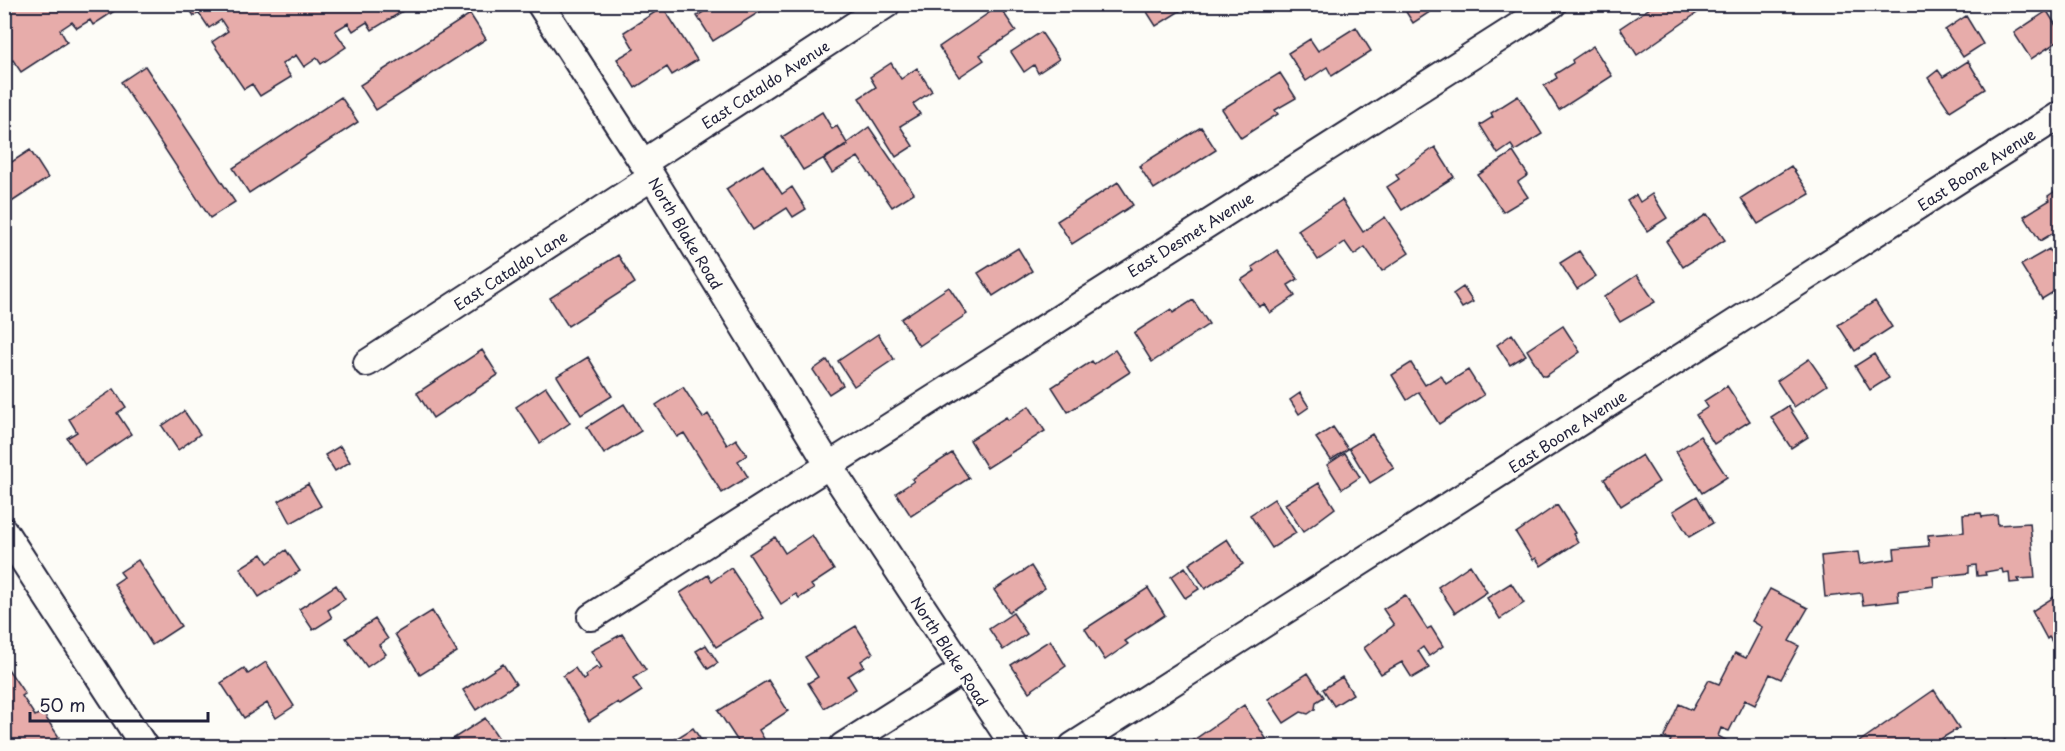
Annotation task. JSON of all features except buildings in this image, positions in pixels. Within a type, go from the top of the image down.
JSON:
[{"type":"street","name":"North Blake Road","points":[[540,4],[647,170],[828,464],[1014,747]]},
{"type":"street","name":"East Cataldo Avenue","points":[[647,170],[887,4]]},
{"type":"street","name":"East Desmet Avenue","points":[[828,464],[1553,4]]},
{"type":"street","name":"East Boone Avenue","points":[[1073,747],[2061,115]]},
{"type":"street","name":"East Cataldo Lane","points":[[367,363],[647,170]]},
{"type":"street","points":[[591,617],[828,464]]},
{"type":"street","points":[[4,531],[144,747]]},
{"type":"street","points":[[843,747],[963,670]]}]
